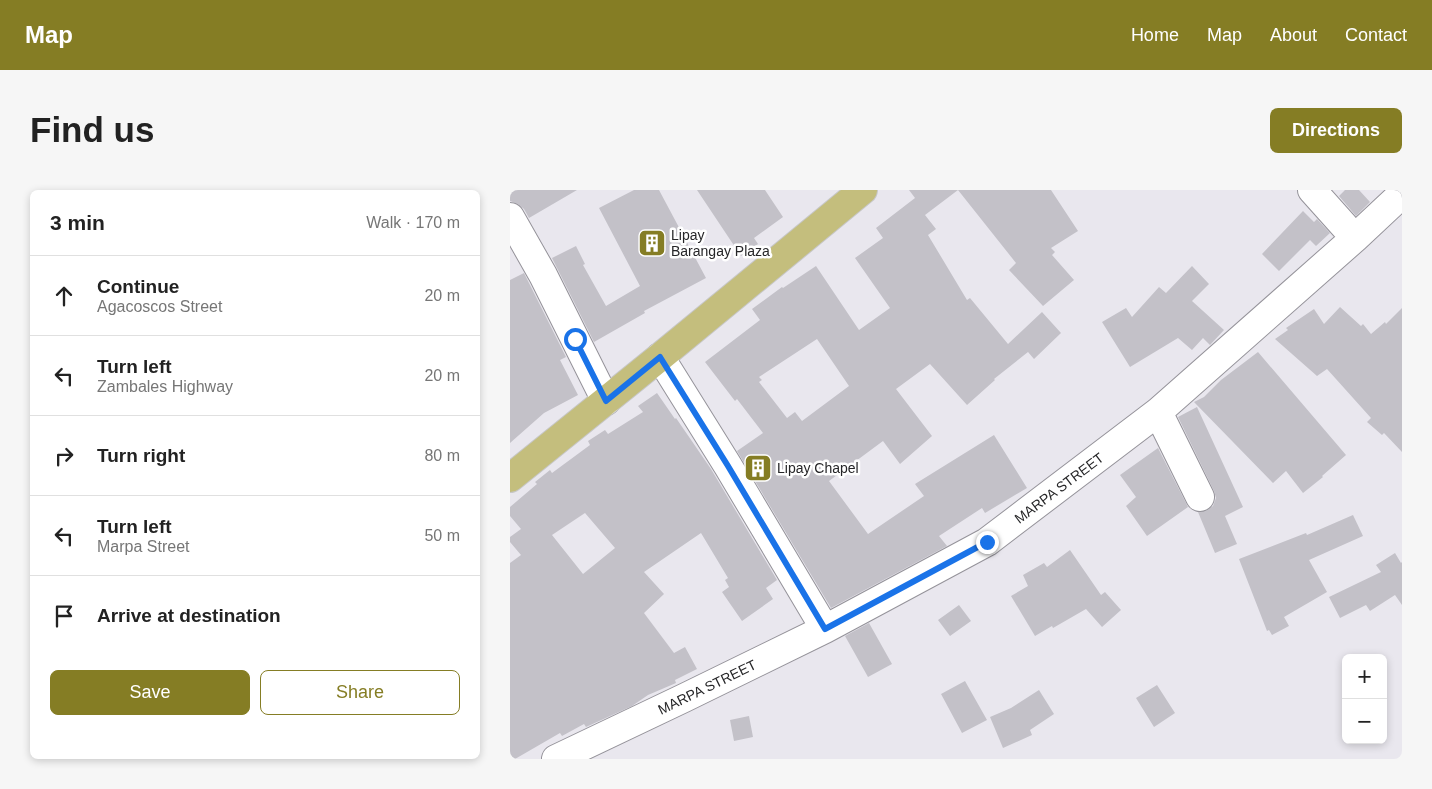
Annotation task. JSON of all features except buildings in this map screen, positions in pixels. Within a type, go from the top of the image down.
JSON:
[{"type":"main road","points":[[510,478],[862,190]]},
{"type":"street","points":[[1312,190],[1355,238]]},
{"type":"street","name":"MARPA STREET","points":[[556,759],[825,629],[987,542],[1158,412],[1402,194]]},
{"type":"street","points":[[510,217],[543,275],[606,401]]},
{"type":"street","points":[[660,357],[728,466],[825,629]]},
{"type":"street","points":[[1158,412],[1200,497]]},
{"type":"place","name":"Lipay Barangay Plaza","points":[[652,243]]},
{"type":"place","name":"Lipay Chapel","points":[[758,468]]},
{"type":"route","points":[[575,339],[606,401],[660,357],[728,466],[825,629],[987,542]]}]
